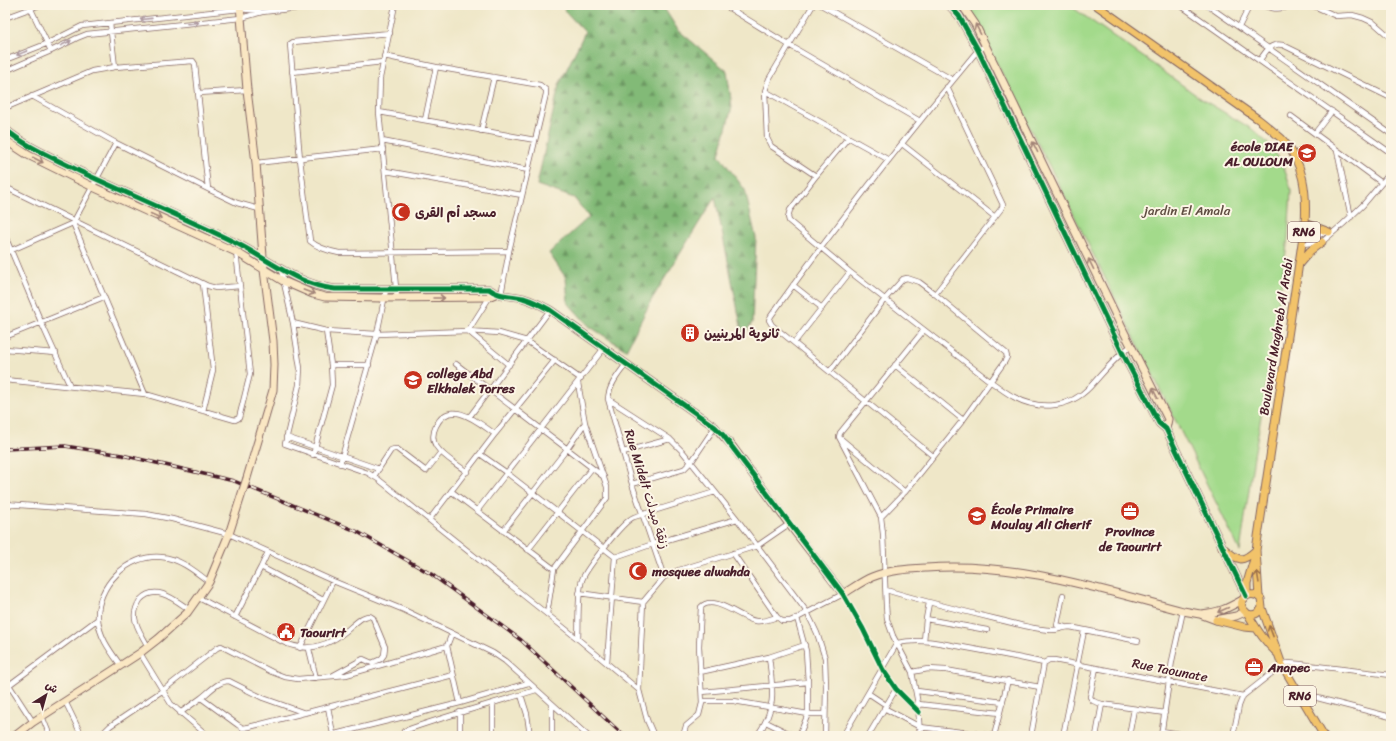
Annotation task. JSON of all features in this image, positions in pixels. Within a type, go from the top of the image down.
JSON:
[{"type":"main road","name":"Boulevard Maghreb Al Arabi","points":[[1096,5],[1258,118],[1282,140],[1294,154],[1301,173],[1306,193],[1305,223],[1255,554],[1247,583],[1246,597]]},
{"type":"main road","points":[[1305,223],[1328,232]]},
{"type":"main road","points":[[1299,264],[1310,251],[1322,242]]},
{"type":"main road","points":[[1222,547],[1232,555],[1241,559],[1255,554]]},
{"type":"main road","name":"Boulevard Maghreb Al Arabi","points":[[1255,554],[1259,582],[1259,597]]},
{"type":"main road","points":[[1246,597],[1254,594],[1259,597]]},
{"type":"main road","name":"RN6","points":[[1246,597],[1242,606],[1264,640],[1278,654]]},
{"type":"main road","name":"RN6","points":[[1259,597],[1262,602],[1262,608],[1282,665],[1324,736]]},
{"type":"main road","points":[[1247,613],[1255,614],[1262,608]]},
{"type":"main road","points":[[1216,620],[1244,627],[1256,628]]},
{"type":"street","points":[[5,18],[29,7],[40,5]]},
{"type":"street","points":[[5,71],[82,36],[111,31],[241,18],[262,12],[326,5]]},
{"type":"street","points":[[395,5],[383,62],[379,91],[379,112],[386,171],[397,298]]},
{"type":"street","points":[[724,5],[789,45],[920,121]]},
{"type":"street","points":[[813,5],[769,79],[765,91],[767,138],[771,146],[816,176]]},
{"type":"street","points":[[821,5],[953,80]]},
{"type":"street","points":[[949,5],[959,16],[978,50],[1122,352],[1159,423],[1166,429],[1246,597],[1222,611],[1200,614]]},
{"type":"street","points":[[962,5],[975,24],[986,46],[1131,346],[1168,419],[1166,429]]},
{"type":"street","points":[[1180,5],[1332,110],[1391,153]]},
{"type":"street","points":[[1207,5],[1391,134]]},
{"type":"street","points":[[1239,27],[1250,5]]},
{"type":"street","points":[[1261,5],[1279,9],[1293,5]]},
{"type":"street","points":[[1312,5],[1336,16],[1352,15],[1363,18],[1374,23],[1391,38]]},
{"type":"street","points":[[29,7],[50,51]]},
{"type":"street","points":[[5,60],[46,44],[82,26],[240,7],[262,12]]},
{"type":"street","points":[[15,736],[42,716],[140,653],[158,640],[190,610],[209,582],[229,534],[244,490],[270,399],[273,383],[273,341],[264,270],[256,163],[247,90],[240,7]]},
{"type":"street","points":[[110,23],[115,67]]},
{"type":"street","points":[[390,33],[293,42],[290,44],[300,159],[310,241],[332,252],[509,251]]},
{"type":"street","points":[[1260,60],[1269,48],[1279,44],[1288,47],[1391,98]]},
{"type":"street","points":[[933,456],[772,325],[769,320],[820,247],[947,87],[978,50],[986,46]]},
{"type":"street","points":[[384,56],[436,67],[540,85],[546,90],[498,294]]},
{"type":"street","points":[[5,108],[85,73],[98,69],[193,60],[195,64],[199,94],[208,189]]},
{"type":"street","points":[[292,72],[383,62]]},
{"type":"street","points":[[425,120],[436,67]]},
{"type":"street","points":[[481,131],[494,77]]},
{"type":"street","points":[[935,294],[1003,205],[947,87]]},
{"type":"street","points":[[199,94],[247,90]]},
{"type":"street","points":[[765,91],[890,160]]},
{"type":"street","points":[[32,96],[116,143],[208,189],[237,203],[259,209]]},
{"type":"street","points":[[1315,133],[1332,110]]},
{"type":"street","points":[[379,112],[535,140]]},
{"type":"street","points":[[1291,116],[1382,183]]},
{"type":"street","points":[[5,129],[40,152],[97,180],[235,242],[280,270],[315,286],[324,288],[386,290],[489,289],[498,294],[523,298],[535,302],[550,310],[715,427],[732,446],[789,524],[844,594],[883,670],[896,689],[919,712]]},
{"type":"street","points":[[848,138],[790,210],[788,217],[789,221],[885,300],[991,382],[1014,397],[1029,403],[1048,406],[1064,404],[1073,400],[1090,387],[1122,352],[1131,346]]},
{"type":"street","points":[[5,140],[28,155],[93,187],[236,252],[283,281],[313,294],[324,297],[384,298],[488,297],[498,294]]},
{"type":"street","points":[[382,141],[528,170]]},
{"type":"street","points":[[5,253],[74,222],[116,143]]},
{"type":"street","points":[[902,144],[995,217]]},
{"type":"street","points":[[256,163],[383,149]]},
{"type":"street","points":[[1337,150],[1351,217]]},
{"type":"street","points":[[386,171],[522,195]]},
{"type":"street","points":[[1302,244],[1322,242],[1351,217],[1391,172]]},
{"type":"street","points":[[5,187],[212,288],[240,286]]},
{"type":"street","points":[[74,222],[145,394]]},
{"type":"street","points":[[1303,236],[1319,235],[1340,227]]},
{"type":"street","points":[[5,236],[70,386]]},
{"type":"street","points":[[5,380],[145,394],[235,420],[239,418],[250,374],[235,242]]},
{"type":"street","points":[[280,270],[293,323],[300,374],[299,385],[285,442],[286,446],[374,476],[607,662],[639,690]]},
{"type":"street","points":[[794,343],[850,272]]},
{"type":"street","points":[[830,371],[885,300],[903,279],[907,278],[918,282],[935,294],[1006,353],[1007,357],[1005,361],[963,420],[905,492],[881,517]]},
{"type":"street","points":[[1088,282],[1098,278]]},
{"type":"street","points":[[203,284],[213,370],[203,411]]},
{"type":"street","points":[[793,285],[822,308]]},
{"type":"street","points":[[468,331],[489,298],[489,289]]},
{"type":"street","points":[[340,464],[369,365],[386,290]]},
{"type":"street","points":[[5,337],[104,297]]},
{"type":"street","points":[[470,416],[550,310]]},
{"type":"street","points":[[293,323],[326,331],[377,334],[468,331],[499,333],[527,341],[555,360],[580,381],[585,423],[607,487],[607,498],[554,569],[547,614]]},
{"type":"street","points":[[920,736],[917,691],[912,672],[890,630],[887,619],[881,517],[839,437],[840,433],[924,330]]},
{"type":"street","points":[[313,455],[332,385],[331,365],[326,331]]},
{"type":"street","points":[[468,331],[509,365]]},
{"type":"street","points":[[477,511],[580,381],[604,348]]},
{"type":"street","points":[[5,349],[56,353]]},
{"type":"street","points":[[429,520],[495,434],[555,360]]},
{"type":"street","points":[[456,364],[540,430],[604,477]]},
{"type":"street","points":[[626,364],[613,383],[608,394],[608,399],[670,439],[692,461],[807,612],[820,639],[825,658],[825,736]]},
{"type":"street","points":[[331,365],[369,365]]},
{"type":"street","points":[[895,365],[963,420]]},
{"type":"street","name":"Rue Midelt زنقة ميدلت","points":[[608,399],[632,484],[664,576]]},
{"type":"street","points":[[467,472],[441,452],[435,445],[433,438],[434,430],[438,421],[444,415],[459,412],[470,416],[495,434]]},
{"type":"street","points":[[503,531],[567,449],[585,423]]},
{"type":"street","points":[[632,484],[684,469],[692,461],[715,427]]},
{"type":"street","points":[[286,437],[379,469]]},
{"type":"street","points":[[839,437],[905,492]]},
{"type":"street","points":[[623,452],[670,439]]},
{"type":"street","points":[[374,476],[391,450],[397,449],[426,471],[441,452]]},
{"type":"street","points":[[480,454],[532,492],[615,557]]},
{"type":"street","points":[[528,550],[592,468]]},
{"type":"street","points":[[451,491],[554,569]]},
{"type":"street","points":[[578,639],[580,594],[584,575],[628,520],[715,492]]},
{"type":"street","points":[[5,511],[7,504],[146,514],[172,519],[229,534],[333,581],[404,610],[493,653],[505,661],[588,736]]},
{"type":"street","points":[[615,557],[737,519]]},
{"type":"street","points":[[654,736],[647,720],[639,690],[643,602],[664,576],[678,570],[757,546],[789,524]]},
{"type":"street","points":[[235,618],[268,552]]},
{"type":"street","points":[[733,553],[777,617],[782,621],[797,618],[844,594],[872,577],[898,570],[938,567],[985,568],[1078,583],[1183,611],[1200,614],[1216,620],[1247,613]]},
{"type":"street","points":[[121,666],[107,647],[101,633],[98,619],[100,604],[105,590],[116,575],[127,565],[135,561],[148,557],[161,557],[174,560],[188,567],[209,582]]},
{"type":"street","points":[[607,662],[615,557]]},
{"type":"street","points":[[260,567],[323,600]]},
{"type":"street","points":[[300,648],[333,581]]},
{"type":"street","points":[[886,590],[929,603],[1043,629],[1055,630],[1065,627]]},
{"type":"street","points":[[148,647],[135,618],[139,602],[145,596],[151,592],[158,592],[176,600],[190,610]]},
{"type":"street","points":[[580,594],[643,602]]},
{"type":"street","points":[[1062,595],[1057,625],[1138,641]]},
{"type":"street","points":[[199,598],[291,646],[300,648],[309,648],[336,638],[362,618],[369,616],[373,618],[385,647],[384,655],[381,659],[372,663],[363,660],[331,677]]},
{"type":"street","points":[[683,736],[686,726],[701,712],[702,692],[700,672],[699,615],[703,605],[708,603],[722,606],[756,622],[777,617]]},
{"type":"street","points":[[924,641],[929,603]]},
{"type":"street","points":[[1183,611],[1172,662],[1161,733],[1192,736]]},
{"type":"street","points":[[797,618],[805,645],[808,682],[808,714],[799,736]]},
{"type":"street","points":[[33,722],[7,685],[98,619]]},
{"type":"street","points":[[926,619],[987,630]]},
{"type":"street","points":[[1063,736],[1084,631]]},
{"type":"street","points":[[452,633],[447,646],[460,703]]},
{"type":"street","name":"Rue Taounate","points":[[898,643],[909,640],[924,641],[997,653],[1044,663],[1049,660],[1054,660],[1243,696]]},
{"type":"street","points":[[844,736],[898,643]]},
{"type":"street","points":[[700,672],[769,657],[805,645]]},
{"type":"street","points":[[103,736],[104,732],[110,726],[162,691],[216,648],[221,646],[272,672],[285,677],[298,679],[346,675],[447,646]]},
{"type":"street","points":[[309,648],[316,678]]},
{"type":"street","points":[[140,653],[171,704],[208,736]]},
{"type":"street","points":[[757,736],[766,722],[772,707],[773,685],[769,657]]},
{"type":"street","points":[[1031,736],[1044,663]]},
{"type":"street","points":[[1233,736],[1238,706],[1243,696],[1282,665],[1288,663],[1300,664],[1391,675]]},
{"type":"street","points":[[1096,668],[1090,697],[1093,701],[1102,704],[1165,713]]},
{"type":"street","points":[[912,672],[928,669],[946,670],[1040,686]]},
{"type":"street","points":[[201,698],[243,728],[454,675]]},
{"type":"street","points":[[868,693],[885,707],[920,727],[994,736],[1008,680]]},
{"type":"street","points":[[180,713],[224,681],[229,681],[258,696],[305,713]]},
{"type":"street","points":[[702,692],[808,682]]},
{"type":"street","points":[[327,736],[460,703],[528,683]]},
{"type":"street","points":[[868,736],[896,689]]},
{"type":"street","points":[[402,736],[404,731],[441,717],[493,704],[536,690]]},
{"type":"street","points":[[917,691],[1003,702]]},
{"type":"street","points":[[1298,693],[1391,717]]},
{"type":"street","points":[[521,695],[527,714],[530,736]]},
{"type":"street","points":[[65,701],[79,730],[80,736]]},
{"type":"street","points":[[702,701],[734,701],[808,714],[825,714]]},
{"type":"street","points":[[493,704],[493,736]]},
{"type":"street","points":[[552,704],[552,736]]},
{"type":"street","points":[[918,704],[1000,713]]},
{"type":"street","points":[[1096,736],[1102,704]]},
{"type":"street","points":[[328,707],[333,734]]},
{"type":"street","points":[[1129,736],[1134,709]]},
{"type":"street","points":[[460,712],[460,736]]},
{"type":"street","points":[[42,716],[50,736]]},
{"type":"street","points":[[766,722],[794,736]]},
{"type":"green space","points":[[565,5],[662,5],[678,30],[727,71],[732,107],[719,155],[745,190],[756,238],[752,323],[743,336],[715,197],[652,299],[626,350],[589,326],[568,303],[566,278],[549,253],[589,217],[574,198],[537,185],[559,85],[585,32],[564,10]]},
{"type":"green space","name":"jardin El Amala","points":[[964,5],[1069,5],[1200,98],[1252,129],[1271,146],[1282,163],[1291,191],[1288,238],[1240,551],[1055,177],[976,23]]},
{"type":"railway","points":[[5,449],[65,446],[122,455],[234,481],[356,531],[431,574],[521,640],[624,736]]},
{"type":"cycle path","points":[[949,5],[959,16],[978,50],[1122,352],[1159,423],[1166,429],[1246,596]]},
{"type":"cycle path","points":[[5,129],[40,152],[234,242],[295,277],[308,282],[335,289],[489,289],[501,295],[527,299],[550,310],[715,427],[723,435],[843,594],[863,629],[883,670],[896,689],[919,712]]},
{"type":"place","name":"école DIAE AL OULOUM","points":[[1307,153]]},
{"type":"place","name":"مسجد أم القرى","points":[[401,212]]},
{"type":"place","name":"ثانوية المرينيين","points":[[690,333]]},
{"type":"place","name":"college Abd Elkhalek Torres","points":[[413,380]]},
{"type":"place","name":"Province de Taourirt","points":[[1130,511]]},
{"type":"place","name":"École Primaire Moulay Ali Cherif","points":[[977,516]]},
{"type":"place","name":"mosquee alwahda","points":[[638,571]]},
{"type":"place","name":"Taourirt","points":[[286,632]]},
{"type":"place","name":"Anapec","points":[[1254,667]]}]
